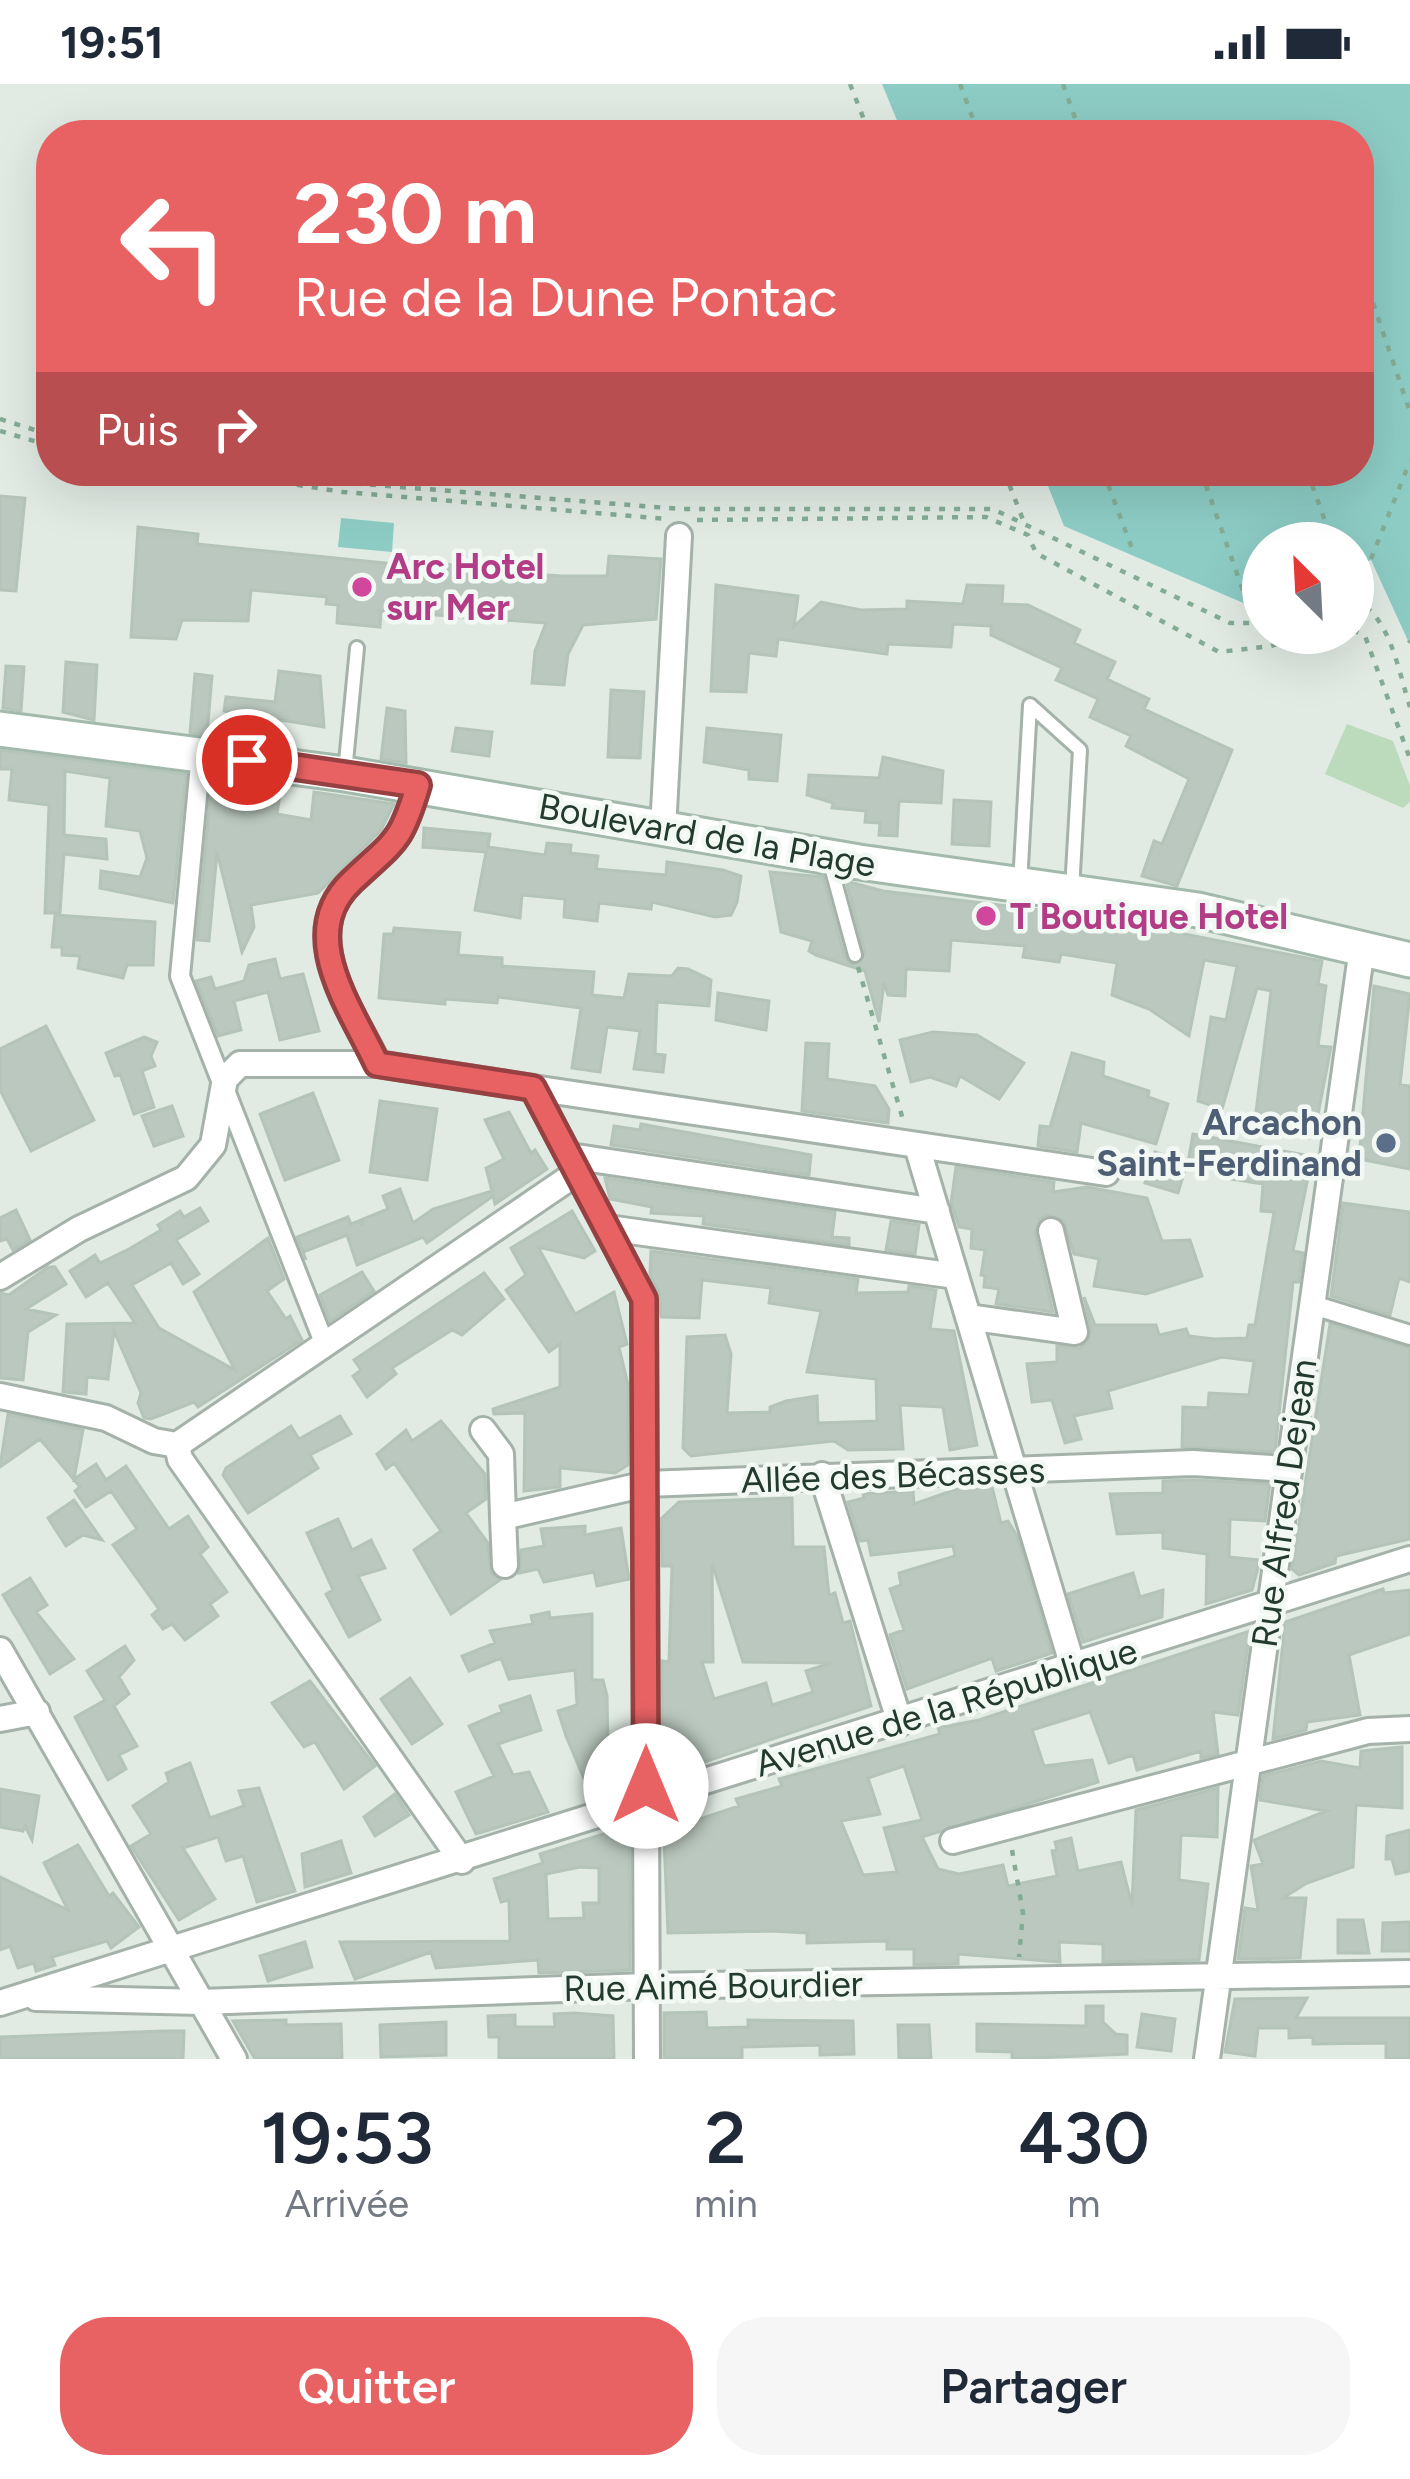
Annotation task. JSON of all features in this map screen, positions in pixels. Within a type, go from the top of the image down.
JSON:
[{"type":"main road","name":"Boulevard de la Plage","points":[[0,729],[418,785],[827,856],[1198,910],[1410,959]]},
{"type":"street","points":[[663,829],[680,536]]},
{"type":"street","points":[[201,754],[180,976],[225,1079],[325,1345]]},
{"type":"street","points":[[377,1064],[334,975],[324,926],[341,891],[396,844],[418,785]]},
{"type":"street","name":"Rue Alfred Dejean","points":[[1207,2059],[1362,948]]},
{"type":"street","points":[[0,1277],[79,1228],[186,1178],[213,1145],[225,1079],[240,1064],[377,1064],[1106,1173]]},
{"type":"street","points":[[533,1088],[644,1299],[647,2059]]},
{"type":"street","points":[[914,1146],[1073,1667]]},
{"type":"street","points":[[0,1396],[106,1418],[154,1441],[177,1445],[325,1345],[574,1164],[937,1211]]},
{"type":"street","points":[[608,1228],[956,1276]]},
{"type":"street","points":[[968,1317],[1075,1332],[1051,1231]]},
{"type":"street","points":[[1313,1305],[1410,1335]]},
{"type":"street","points":[[483,1430],[501,1454],[505,1565]]},
{"type":"street","points":[[177,1445],[180,1459],[462,1861]]},
{"type":"street","name":"Allée des Bécasses","points":[[503,1517],[646,1484],[1193,1463],[1287,1469]]},
{"type":"street","points":[[822,1474],[900,1723]]},
{"type":"street","name":"Avenue de la République","points":[[8,2000],[462,1861],[1410,1559]]},
{"type":"street","points":[[0,1650],[234,2059]]},
{"type":"street","points":[[0,1719],[38,1712]]},
{"type":"street","points":[[953,1841],[1368,1731],[1410,1729]]},
{"type":"street","name":"Rue Aimé Bourdier","points":[[8,2000],[201,2002],[647,1986],[1410,1973]]},
{"type":"lane","points":[[345,774],[357,648]]},
{"type":"lane","points":[[1020,885],[1030,705],[1081,750],[1072,892]]},
{"type":"lane","points":[[827,856],[855,955]]},
{"type":"path","points":[[850,84],[864,120]]},
{"type":"path","points":[[960,84],[973,120]]},
{"type":"path","points":[[1063,84],[1076,120]]},
{"type":"path","points":[[1374,309],[1410,412]]},
{"type":"path","points":[[0,419],[36,431]]},
{"type":"path","points":[[0,431],[36,442]]},
{"type":"path","points":[[1374,551],[1410,461]]},
{"type":"path","points":[[304,486],[680,520],[986,517],[1028,535],[1036,553],[1219,652],[1242,649]]},
{"type":"path","points":[[430,486],[681,509],[994,509],[1230,622],[1242,622]]},
{"type":"path","points":[[1010,486],[1025,525]]},
{"type":"path","points":[[1109,486],[1133,551]]},
{"type":"path","points":[[1206,486],[1242,588]]},
{"type":"path","points":[[1312,486],[1325,522]]},
{"type":"path","points":[[1374,614],[1381,622],[1410,707]]},
{"type":"path","points":[[1372,654],[1410,759]]},
{"type":"path","points":[[855,955],[914,1146]]},
{"type":"path","points":[[1008,1826],[1023,1913],[1017,1981]]},
{"type":"green space","points":[[1347,724],[1393,741],[1410,786],[1410,802],[1403,808],[1325,774]]},
{"type":"water","points":[[882,84],[1410,84],[1410,645],[1374,567],[1374,522],[1242,522],[1242,602],[1064,526],[1048,486],[1374,486],[1374,120],[897,120]]},
{"type":"water","points":[[341,518],[394,523],[392,552],[338,547]]},
{"type":"building","points":[[0,496],[25,498],[16,591],[0,590]]},
{"type":"building","points":[[138,527],[198,534],[197,544],[405,565],[406,560],[471,567],[472,559],[522,565],[521,573],[561,576],[607,576],[609,556],[661,559],[656,619],[583,625],[568,654],[564,685],[532,683],[535,651],[546,623],[381,611],[380,627],[337,623],[338,605],[326,604],[327,597],[251,590],[248,621],[182,620],[176,639],[131,637]]},
{"type":"building","points":[[716,585],[798,596],[794,626],[821,602],[861,610],[907,609],[907,601],[963,604],[967,585],[1003,586],[1002,604],[1028,605],[1080,630],[1074,643],[1115,662],[1107,679],[1149,699],[1144,709],[1232,750],[1177,886],[1142,876],[1154,841],[1162,844],[1189,779],[1126,746],[1131,736],[1090,717],[1098,699],[1056,680],[1062,668],[991,635],[991,626],[953,624],[951,647],[888,644],[887,654],[778,639],[776,656],[749,653],[746,692],[711,691]]},
{"type":"building","points":[[66,662],[97,665],[94,720],[63,712]]},
{"type":"building","points":[[6,666],[24,667],[21,711],[3,708]]},
{"type":"building","points":[[279,671],[320,676],[324,727],[224,711],[226,697],[275,702]]},
{"type":"building","points":[[195,674],[212,676],[207,735],[190,733]]},
{"type":"building","points":[[611,690],[644,692],[640,758],[608,757]]},
{"type":"building","points":[[387,708],[405,711],[406,763],[381,759]]},
{"type":"building","points":[[456,728],[492,732],[489,756],[452,751]]},
{"type":"building","points":[[707,728],[781,735],[777,781],[749,779],[749,770],[704,762]]},
{"type":"building","points":[[0,750],[186,774],[173,903],[100,888],[101,871],[140,877],[147,858],[140,831],[106,826],[110,778],[65,771],[64,835],[106,839],[107,859],[64,854],[60,913],[45,913],[49,805],[9,800],[12,769],[0,769]]},
{"type":"building","points":[[883,757],[943,771],[941,803],[899,801],[897,836],[879,835],[880,823],[865,822],[866,811],[832,808],[833,803],[807,795],[809,775],[879,778]]},
{"type":"building","points":[[212,778],[281,787],[277,814],[311,820],[314,792],[394,804],[381,830],[318,893],[251,905],[254,927],[242,952],[217,852],[209,941],[197,940]]},
{"type":"building","points":[[954,800],[991,802],[989,846],[952,844]]},
{"type":"building","points":[[424,828],[490,834],[488,847],[545,855],[547,843],[571,845],[570,853],[598,856],[596,869],[666,875],[667,862],[723,870],[741,876],[737,902],[731,915],[715,917],[652,902],[651,909],[599,903],[597,921],[564,917],[565,899],[522,895],[520,918],[475,910],[486,852],[423,847]]},
{"type":"building","points":[[770,872],[823,877],[845,958],[853,965],[865,953],[846,881],[883,891],[1098,917],[1322,961],[1318,984],[1326,986],[1318,1046],[1331,1047],[1315,1130],[1309,1129],[1308,1138],[1255,1120],[1271,991],[1257,988],[1222,1109],[1198,1101],[1211,1017],[1226,1020],[1237,966],[1204,960],[1189,1036],[1149,1009],[1112,995],[1117,963],[1061,954],[1059,962],[1023,957],[1025,946],[951,940],[949,971],[906,969],[905,996],[888,995],[884,983],[879,1022],[865,971],[816,955],[809,951],[812,941],[781,932]]},
{"type":"building","points":[[55,915],[155,922],[153,965],[127,965],[123,978],[78,968],[80,956],[62,955],[62,947],[52,947]]},
{"type":"building","points":[[394,928],[460,933],[458,955],[502,958],[502,966],[594,972],[592,995],[624,998],[629,974],[672,976],[678,968],[688,969],[711,980],[709,1006],[657,1002],[655,1054],[665,1055],[663,1072],[634,1069],[640,1031],[607,1027],[600,1072],[572,1068],[581,1008],[498,997],[497,1003],[445,999],[445,1004],[379,998],[384,934],[393,934]]},
{"type":"building","points":[[275,959],[280,979],[303,974],[319,1031],[280,1040],[268,992],[234,1001],[241,1030],[218,1036],[196,981],[211,977],[215,989],[244,981],[249,965]]},
{"type":"building","points":[[1374,986],[1410,994],[1400,1085],[1410,1086],[1410,1169],[1359,1159]]},
{"type":"building","points":[[718,993],[769,1001],[766,1030],[716,1020]]},
{"type":"building","points":[[46,1026],[94,1120],[31,1151],[0,1090],[0,1049]]},
{"type":"building","points":[[933,1032],[977,1035],[1024,1063],[999,1099],[960,1076],[956,1086],[930,1077],[911,1082],[900,1040]]},
{"type":"building","points":[[144,1037],[157,1042],[151,1056],[155,1066],[142,1071],[154,1107],[134,1114],[120,1074],[115,1076],[106,1053]]},
{"type":"building","points":[[806,1043],[829,1044],[827,1079],[875,1086],[889,1109],[888,1123],[802,1111]]},
{"type":"building","points":[[1072,1053],[1104,1062],[1103,1076],[1149,1091],[1148,1097],[1168,1104],[1156,1144],[1081,1123],[1077,1152],[1038,1146],[1040,1126],[1050,1127]]},
{"type":"building","points":[[313,1093],[339,1160],[285,1180],[260,1114]]},
{"type":"building","points":[[380,1101],[437,1109],[427,1180],[370,1172]]},
{"type":"building","points":[[172,1106],[183,1136],[154,1146],[142,1116]]},
{"type":"building","points":[[509,1112],[531,1153],[535,1150],[547,1169],[495,1204],[493,1196],[427,1243],[423,1237],[357,1265],[347,1235],[303,1252],[306,1260],[297,1237],[348,1217],[351,1224],[361,1220],[362,1225],[363,1219],[388,1209],[383,1196],[400,1189],[413,1223],[433,1209],[492,1191],[486,1168],[504,1159],[485,1120]]},
{"type":"building","points":[[641,1124],[811,1155],[809,1175],[611,1145],[614,1126],[640,1130]]},
{"type":"building","points":[[1193,1134],[1305,1155],[1304,1167],[1310,1168],[1293,1251],[1303,1253],[1299,1282],[1293,1282],[1275,1452],[1182,1447],[1183,1407],[1208,1408],[1209,1393],[1249,1395],[1254,1361],[1222,1357],[1108,1391],[1112,1408],[1074,1416],[1081,1439],[1065,1443],[1052,1400],[1032,1402],[1027,1364],[1057,1362],[1057,1346],[1080,1348],[1088,1342],[1091,1329],[1084,1297],[1095,1325],[1156,1325],[1159,1335],[1186,1329],[1189,1336],[1214,1339],[1247,1338],[1249,1325],[1255,1325],[1274,1212],[1261,1211],[1263,1184],[1225,1178],[1226,1167],[1188,1162]]},
{"type":"building","points":[[1155,1152],[1187,1163],[1178,1193],[1145,1183]]},
{"type":"building","points":[[956,1167],[1054,1182],[1053,1192],[1087,1187],[1147,1198],[1162,1241],[1190,1240],[1202,1276],[1146,1294],[1094,1286],[1099,1259],[1074,1254],[1064,1221],[1048,1215],[1039,1220],[1035,1234],[1053,1312],[996,1304],[999,1289],[984,1287],[985,1276],[981,1275],[985,1250],[971,1248],[972,1229],[959,1227],[951,1203]]},
{"type":"building","points":[[605,1178],[835,1212],[832,1237],[849,1238],[849,1245],[703,1224],[704,1216],[651,1213],[652,1207],[610,1199]]},
{"type":"building","points":[[1343,1203],[1410,1212],[1410,1282],[1399,1278],[1390,1315],[1331,1296]]},
{"type":"building","points":[[200,1208],[208,1221],[176,1240],[199,1274],[183,1284],[171,1263],[132,1285],[159,1328],[235,1370],[194,1292],[268,1238],[284,1279],[267,1291],[286,1319],[290,1316],[302,1340],[198,1407],[194,1402],[151,1419],[144,1418],[138,1403],[141,1393],[114,1331],[108,1379],[87,1377],[86,1394],[63,1392],[67,1324],[135,1323],[108,1283],[86,1297],[70,1271],[95,1255],[100,1263],[129,1249],[161,1230],[158,1225],[180,1211],[184,1217]]},
{"type":"building","points":[[16,1210],[30,1240],[13,1250],[7,1239],[0,1241],[0,1218]]},
{"type":"building","points":[[572,1211],[595,1251],[584,1258],[538,1247],[575,1314],[614,1292],[627,1344],[619,1347],[628,1385],[628,1465],[615,1473],[560,1468],[560,1487],[524,1491],[525,1413],[494,1414],[493,1409],[560,1387],[560,1344],[549,1352],[506,1290],[526,1275],[511,1248]]},
{"type":"building","points":[[891,1221],[919,1225],[915,1254],[886,1250]]},
{"type":"building","points":[[651,1251],[858,1279],[856,1293],[908,1292],[909,1286],[936,1290],[930,1329],[954,1331],[977,1445],[950,1450],[943,1407],[900,1405],[903,1449],[848,1450],[834,1441],[691,1456],[683,1448],[687,1337],[725,1335],[731,1354],[727,1413],[770,1412],[770,1407],[786,1401],[817,1396],[818,1423],[877,1421],[876,1379],[807,1372],[821,1311],[769,1303],[771,1288],[702,1280],[699,1318],[661,1317],[659,1292],[650,1275]]},
{"type":"building","points":[[48,1267],[55,1267],[66,1284],[26,1309],[56,1315],[28,1332],[23,1380],[0,1378],[0,1293],[9,1295]]},
{"type":"building","points":[[362,1272],[374,1291],[330,1321],[320,1295]]},
{"type":"building","points":[[484,1273],[504,1299],[462,1335],[452,1330],[392,1368],[396,1374],[367,1397],[353,1376],[361,1370],[354,1360]]},
{"type":"building","points":[[1330,1324],[1410,1348],[1410,1539],[1336,1556],[1335,1563],[1299,1575],[1292,1569]]},
{"type":"building","points":[[8,1414],[83,1430],[74,1479],[96,1464],[106,1480],[126,1466],[169,1529],[188,1516],[208,1547],[200,1554],[227,1592],[210,1604],[218,1616],[185,1640],[172,1624],[163,1629],[152,1615],[159,1609],[113,1545],[137,1529],[111,1491],[86,1507],[75,1491],[80,1487],[40,1439],[0,1467]]},
{"type":"building","points":[[340,1416],[351,1434],[310,1455],[318,1468],[248,1513],[223,1475],[226,1468],[291,1426],[299,1439]]},
{"type":"building","points":[[441,1421],[485,1474],[486,1499],[466,1513],[488,1543],[491,1573],[500,1580],[451,1614],[414,1550],[441,1531],[394,1463],[386,1469],[377,1454],[406,1430],[412,1441]]},
{"type":"building","points":[[1163,1481],[1270,1484],[1265,1521],[1230,1519],[1229,1557],[1260,1560],[1252,1590],[1206,1604],[1207,1554],[1163,1548],[1163,1532],[1117,1534],[1110,1494],[1163,1493]]},
{"type":"building","points":[[992,1487],[1001,1523],[1008,1521],[1017,1536],[1052,1653],[996,1671],[992,1658],[907,1689],[890,1635],[904,1630],[890,1589],[901,1585],[899,1573],[955,1556],[953,1546],[871,1555],[868,1540],[860,1541],[848,1502],[864,1498],[863,1494],[913,1491],[914,1504],[960,1488]]},
{"type":"building","points":[[792,1498],[793,1547],[824,1547],[829,1595],[835,1593],[843,1623],[850,1621],[871,1706],[674,1772],[662,1735],[662,1661],[669,1662],[672,1566],[662,1566],[661,1519],[679,1502]],"holes":[[[712,1563],[743,1662],[831,1663],[806,1671],[813,1692],[772,1705],[766,1683],[714,1699],[702,1662],[713,1662]]]},
{"type":"building","points":[[74,1500],[102,1540],[83,1535],[66,1546],[48,1518]]},
{"type":"building","points":[[338,1519],[352,1550],[371,1540],[385,1568],[358,1576],[380,1620],[349,1637],[326,1594],[333,1590],[307,1533]]},
{"type":"building","points":[[585,1526],[585,1535],[621,1528],[629,1579],[597,1586],[594,1572],[544,1582],[538,1569],[519,1573],[521,1550],[544,1546],[541,1529]]},
{"type":"building","points":[[1133,1573],[1140,1597],[1163,1590],[1162,1617],[1083,1642],[1068,1594]]},
{"type":"building","points":[[30,1578],[47,1605],[36,1612],[74,1659],[50,1674],[3,1595]]},
{"type":"building","points":[[1383,1589],[1384,1593],[1410,1590],[1410,1634],[1349,1655],[1360,1715],[1307,1722],[1306,1730],[1273,1739],[1285,1622]]},
{"type":"building","points":[[549,1612],[550,1618],[592,1614],[592,1680],[603,1680],[608,1750],[619,1750],[620,1778],[588,1788],[566,1736],[558,1711],[577,1705],[575,1670],[509,1679],[501,1658],[469,1671],[462,1656],[495,1643],[490,1631],[533,1624],[531,1616]]},
{"type":"building","points":[[1250,1631],[1238,1715],[1213,1712],[1218,1754],[1201,1758],[1201,1751],[1137,1770],[1133,1755],[1109,1763],[1090,1712],[1032,1730],[1044,1766],[1092,1760],[1098,1782],[922,1837],[938,1869],[959,1874],[1003,1865],[1008,1886],[1057,1876],[1055,1842],[1071,1838],[1078,1871],[1121,1862],[1132,1905],[1136,1810],[1218,1788],[1217,1837],[1181,1835],[1179,1880],[1208,1884],[1199,1960],[1103,1962],[1103,1944],[1059,1942],[1060,1962],[958,1954],[958,1964],[914,1965],[914,1949],[887,1949],[887,1941],[807,1943],[807,1933],[772,1931],[668,1933],[663,1815],[685,1808],[685,1824],[739,1806],[736,1799],[782,1786],[779,1779],[940,1734],[938,1728],[979,1720]],"holes":[[[904,1766],[922,1820],[884,1828],[897,1872],[863,1875],[841,1821],[880,1814],[868,1778]]]},
{"type":"building","points":[[125,1646],[134,1660],[119,1677],[129,1694],[114,1706],[137,1746],[119,1755],[126,1769],[108,1780],[75,1717],[105,1700],[87,1671]]},
{"type":"building","points":[[410,1678],[442,1724],[412,1744],[381,1699]]},
{"type":"building","points":[[310,1681],[375,1766],[344,1789],[315,1742],[304,1747],[272,1703]]},
{"type":"building","points":[[530,1696],[541,1730],[498,1744],[513,1775],[529,1772],[548,1812],[476,1834],[456,1792],[494,1776],[469,1726],[502,1712],[500,1706]]},
{"type":"building","points":[[1402,1747],[1402,1808],[1356,1805],[1353,1867],[1307,1883],[1283,1898],[1306,1898],[1300,1958],[1238,1959],[1245,1908],[1258,1910],[1251,1866],[1263,1864],[1254,1840],[1326,1811],[1260,1800],[1263,1776],[1321,1761],[1360,1768],[1361,1751]]},
{"type":"building","points":[[190,1763],[210,1818],[244,1806],[239,1791],[259,1788],[295,1891],[257,1902],[243,1856],[226,1861],[218,1837],[183,1848],[215,1899],[179,1920],[131,1846],[151,1834],[133,1806],[169,1782],[166,1773]]},
{"type":"building","points":[[0,1789],[39,1796],[32,1840],[25,1826],[23,1831],[0,1827]]},
{"type":"building","points":[[395,1794],[409,1815],[375,1836],[364,1817]]},
{"type":"building","points":[[623,1828],[630,1834],[630,1970],[539,1973],[538,1960],[436,1968],[431,1952],[355,1979],[340,1942],[510,1941],[509,1900],[501,1902],[494,1879],[543,1863],[540,1854]],"holes":[[[599,1868],[599,1903],[583,1903],[584,1918],[548,1919],[546,1874]]]},
{"type":"building","points":[[1410,1830],[1410,1871],[1396,1874],[1392,1859],[1386,1859],[1387,1836]]},
{"type":"building","points":[[341,1841],[351,1873],[305,1887],[302,1854]]},
{"type":"building","points":[[78,1845],[109,1896],[113,1893],[139,1927],[111,1948],[107,1941],[52,1957],[55,1965],[36,1971],[34,1963],[18,1968],[10,1946],[0,1950],[0,1877],[68,1910],[44,1863]]},
{"type":"building","points":[[1338,1920],[1363,1920],[1369,1953],[1338,1953]]},
{"type":"building","points":[[1410,1922],[1410,1951],[1382,1951],[1383,1923]]},
{"type":"building","points":[[305,1942],[312,1967],[268,1981],[260,1956]]},
{"type":"building","points":[[1307,1998],[1296,2018],[1410,2018],[1410,2059],[1386,2059],[1386,2043],[1313,2044],[1313,2037],[1289,2038],[1289,2028],[1258,2028],[1255,2056],[1225,2052],[1235,1999]]},
{"type":"building","points":[[1086,2006],[1103,2006],[1103,2022],[1116,2034],[1127,2035],[1127,2054],[1012,2059],[1012,2052],[977,2051],[977,2024],[1086,2026]]},
{"type":"building","points":[[706,2012],[707,2028],[748,2027],[748,2020],[853,2021],[854,2054],[820,2055],[820,2045],[742,2047],[742,2059],[664,2059],[664,2013]]},
{"type":"building","points":[[554,2014],[613,2016],[614,2059],[499,2059],[499,2037],[489,2037],[488,2016],[515,2015],[515,2027],[555,2027]]},
{"type":"building","points":[[1142,2014],[1175,2019],[1171,2051],[1137,2047]]},
{"type":"building","points":[[286,2020],[286,2025],[341,2024],[342,2059],[255,2059],[233,2021]]},
{"type":"building","points":[[446,2022],[446,2055],[381,2057],[380,2025]]},
{"type":"building","points":[[898,2025],[929,2025],[931,2059],[899,2059]]},
{"type":"building","points":[[184,2031],[183,2059],[0,2059],[0,2037]]},
{"type":"place","name":"Arc Hotel sur Mer","points":[[362,587]]},
{"type":"place","name":"T Boutique Hotel","points":[[986,916]]},
{"type":"place","name":"Arcachon Saint-Ferdinand","points":[[1386,1143]]},
{"type":"route","points":[[247,760],[418,785],[404,833],[396,844],[328,908],[324,926],[334,975],[377,1064],[533,1088],[644,1299],[646,1786]]}]
